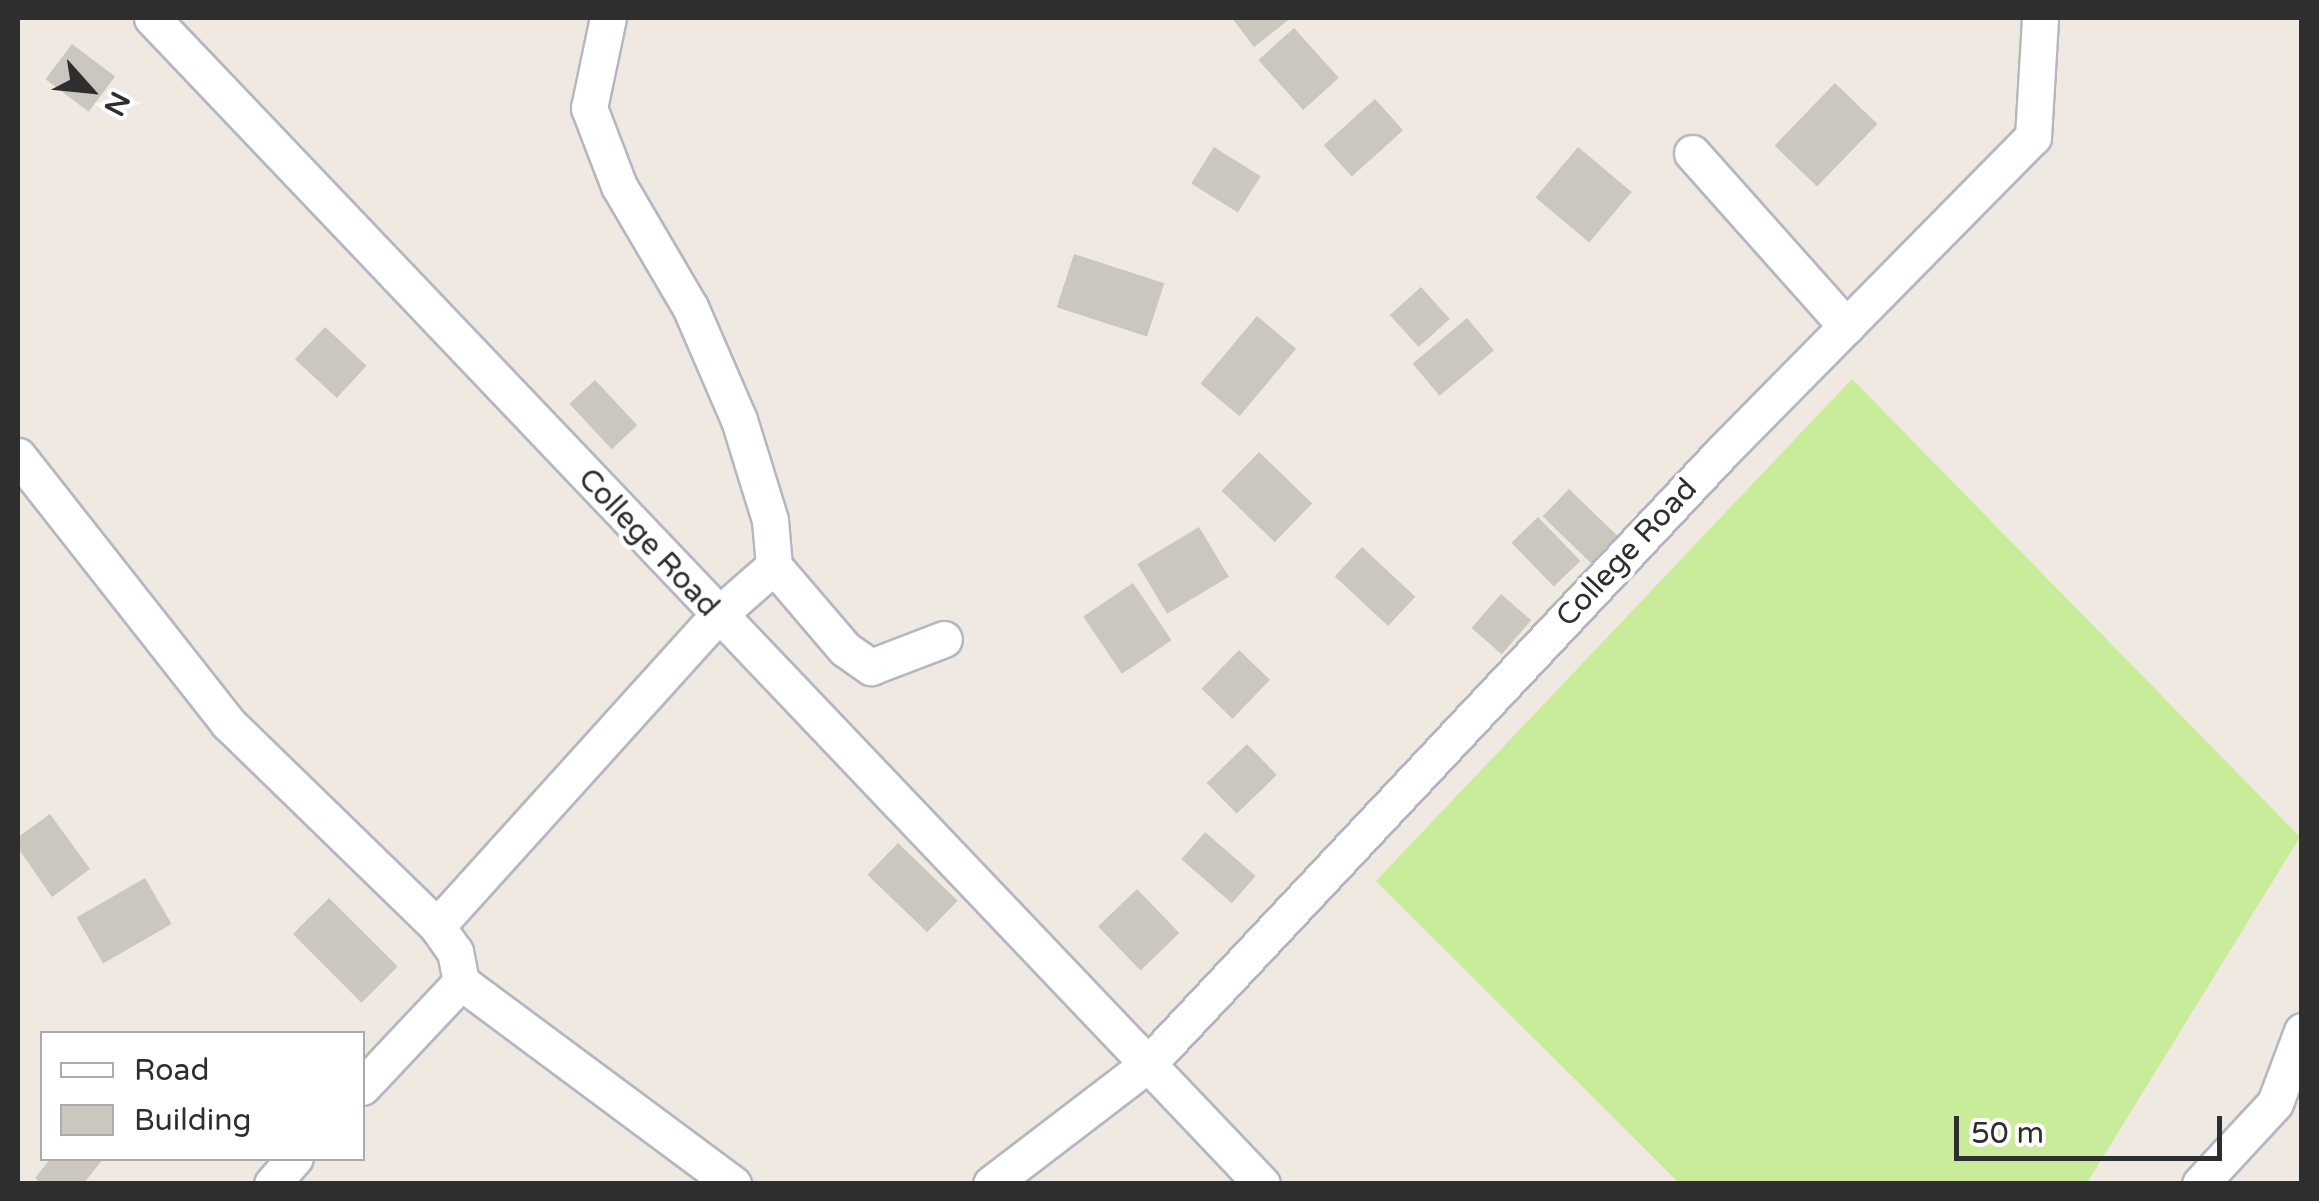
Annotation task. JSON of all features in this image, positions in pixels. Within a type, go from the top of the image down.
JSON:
[{"type":"street","name":"College Road","points":[[152,18],[717,616],[1262,1184]]},
{"type":"street","points":[[608,18],[589,108],[619,186],[690,306],[739,420],[770,520],[774,566],[845,649],[871,667],[944,639]]},
{"type":"street","name":"College Road","points":[[1148,1064],[1846,326],[2033,137],[2040,18]]},
{"type":"street","points":[[1692,153],[1846,326]]},
{"type":"street","points":[[18,456],[228,723],[437,926],[455,952],[462,982],[733,1184]]},
{"type":"street","points":[[437,926],[717,616],[774,566]]},
{"type":"street","points":[[365,1084],[462,982]]},
{"type":"street","points":[[2200,1184],[2288,1107],[2302,1031]]},
{"type":"street","points":[[990,1184],[1148,1064]]},
{"type":"street","points":[[272,1184],[292,1161]]},
{"type":"green space","points":[[1852,379],[2300,837],[2087,1183],[1679,1183],[1376,881]]},
{"type":"building","points":[[1232,18],[1291,18],[1254,47]]},
{"type":"building","points":[[1294,28],[1339,78],[1303,110],[1258,60]]},
{"type":"building","points":[[72,44],[115,76],[89,112],[46,79]]},
{"type":"building","points":[[1835,83],[1877,124],[1817,187],[1775,146]]},
{"type":"building","points":[[1375,99],[1403,130],[1352,176],[1324,145]]},
{"type":"building","points":[[1214,147],[1261,176],[1238,213],[1191,183]]},
{"type":"building","points":[[1578,147],[1632,192],[1589,243],[1536,198]]},
{"type":"building","points":[[1074,254],[1164,283],[1147,337],[1057,307]]},
{"type":"building","points":[[1421,287],[1450,319],[1419,347],[1390,315]]},
{"type":"building","points":[[1257,316],[1296,349],[1240,416],[1200,383]]},
{"type":"building","points":[[1467,318],[1494,350],[1440,396],[1413,364]]},
{"type":"building","points":[[325,327],[367,366],[337,398],[295,359]]},
{"type":"building","points":[[595,380],[637,425],[612,449],[569,404]]},
{"type":"building","points":[[1259,452],[1312,503],[1275,542],[1221,491]]},
{"type":"building","points":[[1569,489],[1619,538],[1593,565],[1543,516]]},
{"type":"building","points":[[1538,517],[1580,561],[1554,587],[1511,543]]},
{"type":"building","points":[[1199,527],[1229,577],[1167,614],[1137,564]]},
{"type":"building","points":[[1362,547],[1415,597],[1388,626],[1335,576]]},
{"type":"building","points":[[1133,583],[1172,640],[1122,674],[1083,617]]},
{"type":"building","points":[[1501,594],[1531,620],[1502,654],[1471,628]]},
{"type":"building","points":[[1239,650],[1270,680],[1232,719],[1201,689]]},
{"type":"building","points":[[1247,744],[1277,775],[1237,814],[1207,783]]},
{"type":"building","points":[[50,814],[90,869],[52,897],[18,848],[18,837]]},
{"type":"building","points":[[1205,832],[1256,876],[1232,903],[1181,859]]},
{"type":"building","points":[[898,843],[958,901],[927,932],[867,875]]},
{"type":"building","points":[[145,878],[172,924],[103,963],[77,918]]},
{"type":"building","points":[[1137,889],[1179,933],[1141,970],[1098,927]]},
{"type":"building","points":[[329,898],[398,967],[362,1003],[293,934]]},
{"type":"building","points":[[49,1161],[102,1161],[83,1184],[42,1184],[35,1178]]}]
